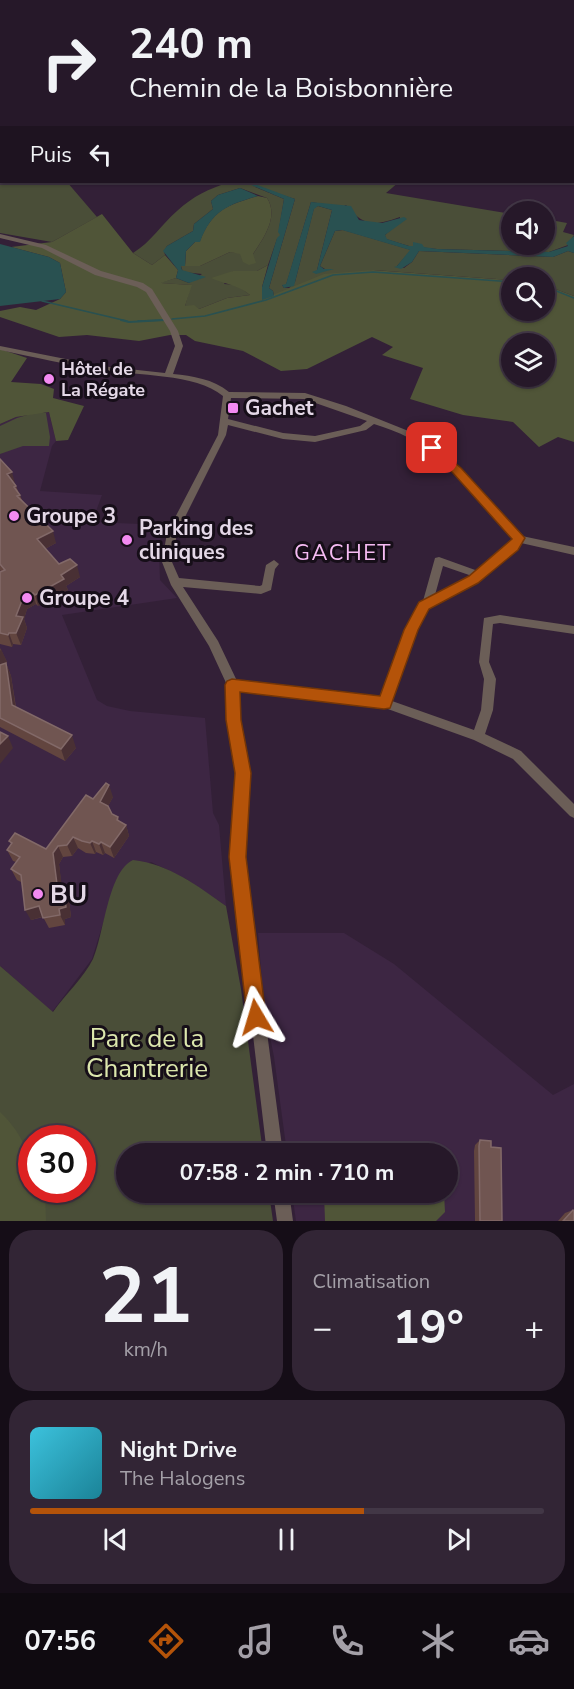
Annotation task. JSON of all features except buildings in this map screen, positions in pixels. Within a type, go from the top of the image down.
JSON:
[{"type":"street","points":[[0,236],[44,246],[98,273],[140,285],[149,291],[168,320],[179,346],[168,376]]},
{"type":"street","points":[[0,348],[101,368],[202,381],[223,390],[227,395],[222,435],[172,533],[167,562],[175,582],[214,644],[232,685],[234,720],[243,773],[238,857],[274,1143]]},
{"type":"street","points":[[227,395],[305,396],[343,408],[413,436],[432,448],[457,470],[519,538],[574,551]]},
{"type":"street","points":[[225,421],[283,436],[315,439],[363,428],[372,421]]},
{"type":"street","points":[[384,703],[411,630],[424,605],[479,575],[513,547],[519,538]]},
{"type":"street","points":[[428,602],[440,561],[479,575]]},
{"type":"street","points":[[175,582],[261,590],[267,587],[270,568],[274,564]]},
{"type":"street","points":[[478,736],[487,710],[489,679],[484,662],[488,621],[500,619],[574,630]]},
{"type":"street","points":[[232,685],[384,703],[478,736],[517,754],[573,808]]},
{"type":"street","points":[[283,1203],[285,1221]]},
{"type":"shaded area","points":[[252,183],[295,199],[269,288],[273,291],[274,296],[262,300],[262,287],[277,238],[280,235],[278,232],[284,199],[249,184]]},
{"type":"shaded area","points":[[240,188],[258,196],[222,210],[210,223],[200,242],[195,242],[186,251],[185,266],[181,266],[182,270],[206,277],[189,283],[176,278],[178,270],[163,251],[167,246],[193,231],[194,224],[213,209],[211,201],[218,195]]},
{"type":"shaded area","points":[[258,196],[267,198],[271,219],[262,241],[253,254],[256,263],[249,265],[243,262],[240,254],[230,252],[200,266],[185,266],[186,251],[195,242],[200,241],[210,222],[222,210]]},
{"type":"shaded area","points":[[311,202],[351,206],[359,220],[382,223],[404,217],[407,219],[385,235],[387,239],[409,246],[413,246],[413,242],[437,249],[501,251],[501,255],[419,251],[412,262],[401,269],[394,267],[410,250],[342,230],[335,231],[320,266],[324,269],[334,269],[316,274],[312,272],[317,270],[332,210],[318,206],[314,209],[294,286],[284,288],[282,285],[286,284]]},
{"type":"shaded area","points":[[102,214],[133,253],[152,265],[165,255],[178,270],[176,278],[161,283],[192,285],[185,306],[194,305],[199,309],[227,298],[250,295],[211,278],[233,271],[257,271],[268,265],[262,287],[263,299],[324,274],[373,270],[501,279],[501,321],[555,321],[555,289],[574,296],[574,442],[558,437],[539,447],[513,422],[463,415],[410,399],[423,368],[382,355],[393,347],[372,337],[307,369],[281,371],[243,351],[195,341],[186,335],[170,335],[139,341],[87,335],[59,337],[0,317],[0,311],[20,307],[36,310],[60,299],[66,292],[60,263],[49,257],[11,247],[52,242]]},
{"type":"shaded area","points":[[574,236],[574,253],[568,251],[553,257],[508,255],[555,255],[555,250],[568,246],[566,243]]},
{"type":"shaded area","points":[[0,244],[49,257],[60,263],[66,292],[60,299],[0,306]]},
{"type":"shaded area","points":[[0,349],[27,358],[11,382],[41,384],[54,389],[53,398],[84,406],[68,440],[56,441],[49,412],[16,417],[0,424]]},
{"type":"shaded area","points":[[49,412],[56,441],[52,446],[40,491],[102,495],[92,522],[164,525],[159,545],[144,552],[159,552],[160,580],[177,598],[62,615],[97,700],[107,706],[130,711],[205,718],[213,813],[219,825],[226,906],[186,879],[151,862],[116,881],[92,959],[52,1012],[0,966],[0,424],[16,417]]},
{"type":"shaded area","points":[[258,933],[344,933],[394,964],[553,1095],[574,1084],[574,1221],[296,1221],[293,1203],[458,1203],[458,1143],[286,1143],[274,1057],[264,1006]]},
{"type":"shaded area","points":[[0,1112],[18,1134],[18,1203],[45,1203],[46,1221],[0,1221]]},
{"type":"shaded area","points":[[324,1203],[445,1203],[445,1212],[436,1221],[325,1221]]},
{"type":"green space","points":[[68,183],[97,217],[52,242],[0,233],[0,184]]},
{"type":"green space","points":[[226,183],[398,183],[386,193],[501,212],[501,251],[437,249],[409,246],[386,239],[385,235],[400,222],[400,217],[370,223],[352,212],[346,205],[342,207],[311,202],[286,285],[282,285],[284,288],[289,288],[295,282],[314,208],[318,206],[332,210],[317,270],[325,269],[320,266],[335,231],[343,230],[411,250],[397,266],[404,268],[412,262],[419,251],[553,257],[568,251],[574,253],[574,296],[555,289],[555,267],[501,267],[501,279],[373,270],[274,296],[273,291],[269,288],[295,199],[253,186],[284,199],[279,229],[281,235],[277,239],[268,265],[257,271],[233,271],[224,284],[237,285],[250,295],[227,298],[199,309],[185,306],[191,285],[159,283],[176,278],[189,283],[202,274],[183,272],[181,266],[200,266],[230,252],[253,254],[269,227],[271,219],[267,198],[240,188],[218,195],[211,201],[213,209],[194,224],[193,231],[167,246],[164,251],[165,255],[152,265],[133,253],[195,197]]},
{"type":"green space","points":[[555,221],[567,223],[563,232],[574,235],[568,245],[555,250]]},
{"type":"green space","points":[[34,413],[46,413],[50,437],[49,446],[23,446],[0,454],[0,426]]},
{"type":"green space","name":"Parc de la Chantrerie","points":[[133,860],[146,862],[182,877],[226,906],[241,989],[262,1143],[116,1143],[116,1203],[270,1203],[273,1221],[0,1221],[0,966],[53,1012],[93,959],[112,890],[125,866]]},
{"type":"waterway","points":[[172,319],[205,316],[266,300],[333,275],[373,272],[501,281]]},
{"type":"waterway","points":[[555,290],[574,298]]},
{"type":"waterway","points":[[42,301],[127,321]]},
{"type":"waterway","points":[[121,320],[129,322],[165,320],[138,321]]},
{"type":"place","name":"Hôtel de La Régate","points":[[49,379]]},
{"type":"place","name":"Gachet","points":[[233,408]]},
{"type":"place","name":"Groupe 3","points":[[14,516]]},
{"type":"place","name":"Parking des cliniques","points":[[127,540]]},
{"type":"place","name":"Groupe 4","points":[[27,598]]},
{"type":"place","name":"BU","points":[[38,894]]},
{"type":"district","name":"GACHET","points":[[343,553]]},
{"type":"route","points":[[256,1017],[238,857],[237,834],[243,792],[243,773],[234,720],[232,685],[384,703],[411,630],[424,605],[474,580],[513,547],[519,538],[457,470],[432,448]]}]
